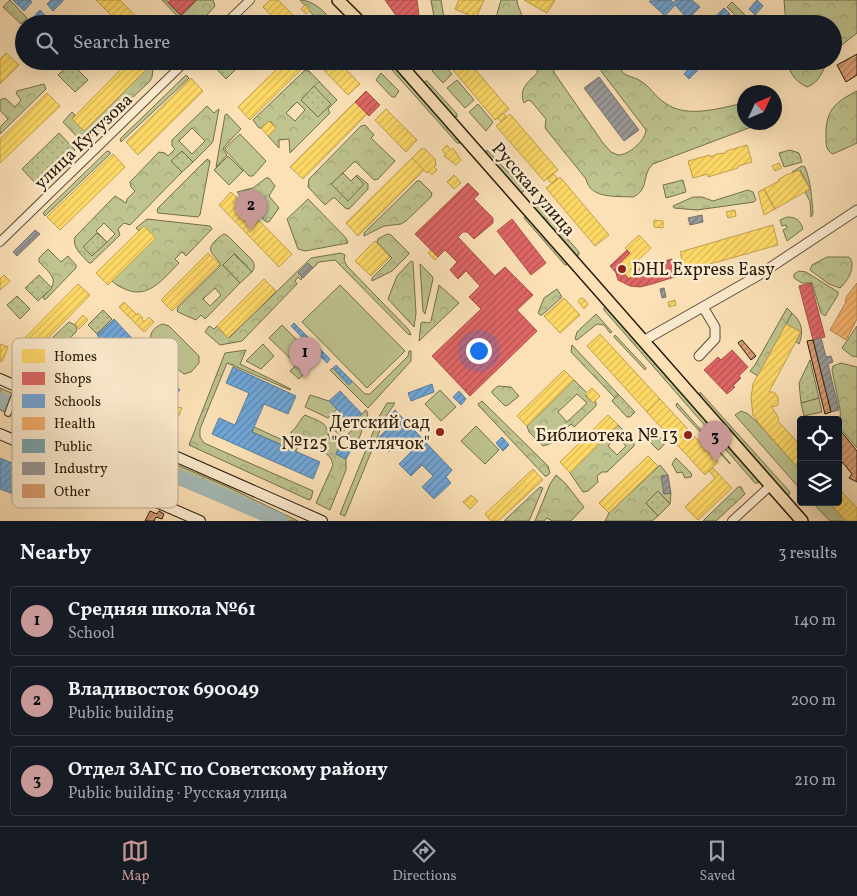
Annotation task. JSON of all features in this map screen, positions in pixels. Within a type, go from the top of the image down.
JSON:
[{"type":"main road","points":[[338,0],[353,15]]},
{"type":"main road","name":"Русская улица","points":[[405,70],[802,521]]},
{"type":"main road","points":[[0,379],[12,384]]},
{"type":"main road","points":[[0,434],[12,439]]},
{"type":"main road","points":[[178,458],[322,521]]},
{"type":"main road","points":[[170,508],[200,521]]},
{"type":"street","points":[[234,15],[250,0]]},
{"type":"street","name":"улица Кутузова","points":[[0,242],[177,70]]},
{"type":"street","points":[[643,341],[781,261],[857,210]]},
{"type":"street","points":[[699,356],[706,351],[715,338],[715,327],[703,307]]},
{"type":"street","points":[[8,413],[12,403]]},
{"type":"street","points":[[732,521],[770,486]]},
{"type":"green space","points":[[10,0],[24,15],[15,15],[15,18],[3,7]]},
{"type":"green space","points":[[162,0],[167,0],[180,15],[176,15]]},
{"type":"green space","points":[[197,0],[213,0],[215,6],[207,15],[182,15]]},
{"type":"green space","points":[[300,0],[318,7],[327,15],[313,15]]},
{"type":"green space","points":[[431,0],[441,0],[444,15],[434,15]]},
{"type":"green space","points":[[501,0],[517,0],[521,15],[497,15]]},
{"type":"green space","points":[[784,0],[857,0],[857,33],[842,45],[842,15],[785,15]]},
{"type":"green space","points":[[732,2],[745,15],[735,15],[727,7]]},
{"type":"green space","points":[[63,70],[78,70],[88,80],[75,92],[58,75]]},
{"type":"green space","points":[[146,70],[153,70],[150,81],[87,141],[82,142],[63,122],[72,112],[75,115],[72,119],[84,131]]},
{"type":"green space","points":[[218,70],[235,70],[226,79]]},
{"type":"green space","points":[[305,70],[309,71],[337,100],[328,109],[330,113],[290,153],[289,139],[279,140],[279,148],[268,136],[276,128],[270,121],[259,128],[253,120]],"holes":[[[297,102],[305,110],[295,121],[286,113]]]},
{"type":"green space","points":[[392,70],[398,70],[461,140],[460,143],[457,143]]},
{"type":"green space","points":[[448,70],[452,74],[443,83],[432,71]]},
{"type":"green space","points":[[537,70],[553,70],[603,143],[611,152],[618,155],[627,153],[636,147],[643,139],[646,130],[601,70],[621,70],[625,74],[643,82],[661,101],[674,108],[704,111],[737,104],[737,130],[743,130],[653,164],[649,168],[642,190],[633,197],[605,195],[598,193],[588,185],[586,179],[545,128],[546,119],[531,101],[528,100],[524,103],[522,93],[528,82],[538,72]]},
{"type":"green space","points":[[790,70],[823,70],[818,80],[807,87],[794,77]]},
{"type":"green space","points":[[381,73],[399,91],[395,97],[392,97],[376,80]]},
{"type":"green space","points":[[186,75],[189,78],[121,142],[120,139]]},
{"type":"green space","points":[[457,80],[474,100],[465,108],[447,88]]},
{"type":"green space","points":[[425,81],[457,114],[457,117],[454,117],[424,84]]},
{"type":"green space","points":[[44,84],[46,89],[0,134],[0,127],[8,119],[0,110],[0,100],[5,98],[15,107],[21,100],[16,93],[17,91]]},
{"type":"green space","points":[[314,86],[331,104],[318,117],[301,100]]},
{"type":"green space","points":[[857,91],[857,143],[833,154],[828,149],[826,142],[827,120],[837,104]]},
{"type":"green space","points":[[478,104],[493,122],[486,131],[469,112]]},
{"type":"green space","points":[[207,106],[214,113],[219,109],[211,144],[193,162],[182,151],[172,161],[182,172],[130,225],[124,223],[118,229],[120,235],[89,263],[76,248],[75,237],[115,196],[126,203],[127,199],[135,191],[131,187],[130,182],[159,152],[165,153],[168,156],[175,149],[172,146],[172,140]],"holes":[[[192,128],[205,141],[192,154],[179,141]],[[104,223],[115,234],[107,242],[96,231]]]},
{"type":"green space","points":[[227,114],[241,129],[224,147],[223,149],[227,155],[216,167],[225,115]]},
{"type":"green space","points":[[365,125],[374,135],[371,138],[395,161],[378,179],[374,180],[354,162],[343,173],[351,181],[357,175],[368,184],[368,189],[349,209],[345,208],[335,198],[325,205],[308,187],[309,179],[361,126]]},
{"type":"green space","points":[[59,133],[75,150],[38,186],[22,169]]},
{"type":"green space","points":[[240,134],[266,161],[253,176],[249,176],[225,150]]},
{"type":"green space","points":[[487,150],[524,189],[523,192],[486,153]]},
{"type":"green space","points":[[790,150],[799,153],[802,162],[784,167],[779,153]]},
{"type":"green space","points":[[107,151],[110,154],[45,216],[43,213]]},
{"type":"green space","points":[[182,151],[193,162],[182,172],[171,161]]},
{"type":"green space","points":[[228,156],[243,171],[229,185],[214,170]]},
{"type":"green space","points":[[207,159],[210,161],[200,215],[198,217],[158,213],[158,208]]},
{"type":"green space","points":[[802,166],[805,167],[807,173],[812,196],[813,214],[811,217],[810,201],[805,192],[810,189],[800,170],[793,174],[792,172]]},
{"type":"green space","points":[[343,173],[351,181],[356,176],[364,184],[348,201],[331,184]]},
{"type":"green space","points":[[266,178],[269,178],[275,186],[269,196],[279,208],[269,222],[266,222],[237,192],[253,188]]},
{"type":"green space","points":[[683,180],[686,192],[666,198],[663,185]]},
{"type":"green space","points":[[417,181],[420,181],[432,193],[431,197],[401,224],[384,226],[364,236],[364,233]]},
{"type":"green space","points":[[748,190],[753,192],[756,200],[754,202],[697,210],[674,208],[673,206],[693,197],[702,197],[713,201]]},
{"type":"green space","points":[[308,199],[346,238],[348,243],[305,251],[298,249],[287,219]]},
{"type":"green space","points":[[535,205],[538,205],[579,252],[579,255],[576,255],[535,208]]},
{"type":"green space","points":[[526,215],[568,262],[567,265],[524,218]]},
{"type":"green space","points":[[787,217],[797,220],[803,229],[787,241],[783,230],[787,228],[786,225],[782,226],[780,220]]},
{"type":"green space","points":[[147,219],[210,226],[212,229],[186,256],[182,252],[175,259],[179,263],[155,286],[141,292],[133,292],[120,287],[112,281],[155,237],[144,226],[139,231],[136,228]]},
{"type":"green space","points":[[97,233],[107,242],[92,256],[83,247]]},
{"type":"green space","points":[[224,234],[252,260],[254,269],[252,272],[235,254],[223,265],[240,283],[205,319],[201,315],[196,320],[178,312],[178,307],[220,266],[211,252],[211,246]],"holes":[[[215,288],[221,295],[210,306],[203,299]]]},
{"type":"green space","points":[[387,234],[391,235],[409,253],[392,271],[372,281],[372,278],[392,258],[377,242],[378,239]]},
{"type":"green space","points":[[48,249],[61,262],[68,256],[76,265],[76,268],[45,300],[43,297],[52,287],[53,279],[39,262],[39,258]]},
{"type":"green space","points":[[341,253],[345,255],[344,260],[347,266],[409,330],[411,335],[335,260],[319,262],[313,268],[308,263],[301,280],[298,277],[295,281],[297,284],[242,341],[220,345],[205,332],[209,326],[214,329],[217,326],[229,338],[311,258]]},
{"type":"green space","points":[[234,254],[252,272],[240,283],[223,265]]},
{"type":"green space","points":[[827,257],[849,257],[851,260],[852,268],[846,281],[840,288],[829,284],[810,270],[812,265]]},
{"type":"green space","points":[[411,261],[413,262],[416,313],[414,327],[388,299],[397,276]]},
{"type":"green space","points":[[420,264],[433,279],[425,314],[423,311]]},
{"type":"green space","points":[[799,271],[806,272],[838,292],[825,316],[821,313],[812,283],[802,283],[794,278],[794,274]]},
{"type":"green space","points":[[39,275],[52,288],[38,301],[25,288]]},
{"type":"green space","points":[[340,285],[405,351],[367,388],[302,322]]},
{"type":"green space","points":[[439,285],[459,303],[419,341],[421,323],[429,323],[431,321]]},
{"type":"green space","points":[[557,289],[562,297],[540,315],[538,313],[544,298]]},
{"type":"green space","points":[[17,296],[30,309],[20,319],[7,305]]},
{"type":"green space","points":[[607,307],[758,480],[758,483],[755,483],[604,310]]},
{"type":"green space","points":[[787,308],[792,313],[758,376],[750,371]]},
{"type":"green space","points":[[103,310],[112,319],[97,334],[88,325]]},
{"type":"green space","points":[[792,313],[798,320],[801,332],[786,324]]},
{"type":"green space","points":[[596,314],[612,332],[610,333],[604,325],[597,324],[577,340],[575,339],[577,332]]},
{"type":"green space","points":[[69,322],[75,325],[77,329],[70,338],[52,338]]},
{"type":"green space","points":[[163,324],[169,326],[199,356],[199,363],[191,372],[184,374],[178,369],[178,338],[151,338],[151,334],[158,326]]},
{"type":"green space","points":[[282,325],[305,348],[293,361],[269,338]]},
{"type":"green space","points":[[857,326],[857,357],[852,356],[842,348]]},
{"type":"green space","points":[[801,332],[801,335],[799,344],[796,342]]},
{"type":"green space","points":[[615,335],[646,368],[645,370],[614,337]]},
{"type":"green space","points":[[263,344],[274,356],[261,369],[246,361]]},
{"type":"green space","points":[[572,345],[618,394],[615,398],[571,352]]},
{"type":"green space","points":[[246,350],[240,364],[291,389],[227,363],[200,429],[200,437],[204,443],[313,491],[309,500],[189,445],[225,353]]},
{"type":"green space","points":[[409,351],[411,351],[411,361],[368,408],[330,370],[333,368],[349,385],[352,381],[365,394],[370,394],[408,356]]},
{"type":"green space","points":[[309,352],[318,360],[299,379],[290,371]]},
{"type":"green space","points":[[810,360],[819,398],[801,403],[799,383]]},
{"type":"green space","points":[[841,363],[857,367],[857,448],[842,430],[842,416],[840,416],[832,370],[833,366]]},
{"type":"green space","points":[[574,380],[587,393],[585,395],[593,403],[595,401],[596,403],[596,406],[574,427],[571,424],[559,435],[561,439],[547,445],[543,446],[529,432],[527,426]],"holes":[[[577,394],[587,403],[567,422],[558,412]]]},
{"type":"green space","points":[[498,386],[511,387],[519,396],[505,406],[492,393]]},
{"type":"green space","points":[[0,388],[12,393],[12,415],[0,410]]},
{"type":"green space","points":[[440,390],[456,407],[441,421],[425,404]]},
{"type":"green space","points":[[700,392],[790,492],[789,495],[700,397]]},
{"type":"green space","points":[[618,394],[635,412],[630,417],[627,417],[612,401]]},
{"type":"green space","points":[[310,395],[329,401],[337,409],[328,418],[305,407]]},
{"type":"green space","points":[[819,398],[822,412],[804,416],[801,403]]},
{"type":"green space","points":[[482,401],[548,466],[550,473],[547,476],[479,406],[478,404]]},
{"type":"green space","points":[[387,403],[395,403],[385,418],[345,516],[340,514],[380,415]]},
{"type":"green space","points":[[677,403],[730,463],[730,464],[676,406]]},
{"type":"green space","points":[[366,410],[368,414],[357,444],[348,434],[362,421],[358,417]]},
{"type":"green space","points":[[741,411],[748,414],[797,467],[797,485],[735,415]]},
{"type":"green space","points":[[305,415],[320,421],[326,427],[331,440],[340,445],[336,454],[346,459],[346,470],[330,510],[316,503],[333,465],[330,458],[320,450],[300,443],[291,435],[291,432]]},
{"type":"green space","points":[[343,416],[351,424],[340,435],[334,430],[334,425]]},
{"type":"green space","points":[[618,425],[634,441],[634,446],[607,472],[602,472],[597,476],[598,482],[588,491],[583,492],[570,473]],"holes":[[[617,437],[626,446],[617,455],[608,446]]]},
{"type":"green space","points":[[476,426],[499,450],[485,464],[461,441]]},
{"type":"green space","points":[[254,427],[298,447],[296,451],[252,432]]},
{"type":"green space","points":[[653,430],[665,443],[658,450],[646,438]]},
{"type":"green space","points":[[676,458],[692,474],[691,477],[685,478],[682,472],[677,473],[672,464]]},
{"type":"green space","points":[[178,465],[298,521],[266,521],[178,484]]},
{"type":"green space","points":[[660,465],[668,475],[662,476],[664,494],[671,493],[670,504],[658,491],[646,503],[658,516],[652,521],[605,521],[609,513]]},
{"type":"green space","points":[[556,475],[565,483],[584,507],[571,521],[552,521],[547,518],[544,521],[535,521],[550,484]]},
{"type":"green space","points":[[540,487],[543,488],[529,521],[504,521]]},
{"type":"green space","points":[[738,487],[741,487],[745,494],[716,521],[703,521]]},
{"type":"green space","points":[[658,491],[670,504],[658,516],[646,503]]},
{"type":"green space","points":[[816,506],[833,506],[846,521],[830,521]]},
{"type":"building: Homes","points":[[96,0],[120,0],[134,15],[111,15]]},
{"type":"building: Homes","points":[[170,0],[196,0],[181,15],[168,2]]},
{"type":"building: Homes","points":[[270,0],[278,0],[293,15],[271,15],[263,7]]},
{"type":"building: Homes","points":[[459,0],[484,0],[477,15],[469,15],[455,9]]},
{"type":"building: Homes","points":[[524,0],[555,0],[547,13]]},
{"type":"building: Homes","points":[[305,5],[310,10],[306,14],[301,9]]},
{"type":"building: Homes","points":[[6,53],[15,61],[15,69],[0,84],[0,59]]},
{"type":"building: Homes","points":[[120,70],[146,70],[84,131],[72,119]]},
{"type":"building: Homes","points":[[276,70],[301,70],[250,120],[238,107]]},
{"type":"building: Homes","points":[[324,70],[347,70],[360,84],[348,95]]},
{"type":"building: Homes","points":[[453,70],[476,70],[509,109],[495,120]]},
{"type":"building: Homes","points":[[191,78],[203,91],[138,155],[126,142]]},
{"type":"building: Homes","points":[[47,93],[60,106],[0,163],[0,139]]},
{"type":"building: Homes","points":[[355,102],[367,114],[303,179],[290,167]]},
{"type":"building: Homes","points":[[386,109],[417,140],[406,152],[375,120]]},
{"type":"building: Homes","points":[[503,113],[507,117],[501,122],[498,118]]},
{"type":"building: Homes","points":[[510,114],[558,170],[544,181],[496,126]]},
{"type":"building: Homes","points":[[269,121],[276,128],[268,136],[261,128]]},
{"type":"building: Homes","points":[[447,145],[451,150],[453,148],[461,160],[456,165],[444,156],[446,155],[442,150]]},
{"type":"building: Homes","points":[[747,145],[752,162],[708,177],[708,174],[693,178],[688,161],[726,153],[726,151]]},
{"type":"building: Homes","points":[[421,149],[425,149],[435,159],[436,165],[434,167],[437,170],[432,175],[428,171],[427,173],[412,158]]},
{"type":"building: Homes","points":[[113,154],[125,167],[60,230],[47,217]]},
{"type":"building: Homes","points":[[412,158],[424,170],[358,236],[346,223]]},
{"type":"building: Homes","points":[[779,163],[782,168],[775,171],[772,166]]},
{"type":"building: Homes","points":[[799,170],[810,189],[775,209],[764,189],[786,175]]},
{"type":"building: Homes","points":[[553,173],[558,179],[552,184],[547,178]]},
{"type":"building: Homes","points":[[454,175],[461,183],[454,189],[447,182]]},
{"type":"building: Homes","points":[[560,177],[609,235],[595,246],[546,188]]},
{"type":"building: Homes","points":[[764,189],[775,209],[764,215],[758,192]]},
{"type":"building: Homes","points":[[231,192],[292,254],[279,267],[219,205]]},
{"type":"building: Homes","points":[[735,210],[736,216],[728,218],[726,212]]},
{"type":"building: Homes","points":[[654,220],[663,221],[663,228],[654,227]]},
{"type":"building: Homes","points":[[773,225],[778,245],[685,271],[680,252]]},
{"type":"building: Homes","points":[[144,226],[156,238],[108,285],[96,273]]},
{"type":"building: Homes","points":[[639,235],[651,248],[637,261],[642,267],[629,279],[617,266],[630,253],[625,248]]},
{"type":"building: Homes","points":[[375,241],[390,257],[371,276],[355,261]]},
{"type":"building: Homes","points":[[431,250],[438,257],[435,260],[428,253]]},
{"type":"building: Homes","points":[[208,253],[220,264],[172,311],[161,300]]},
{"type":"building: Homes","points":[[4,275],[10,281],[0,290],[0,279]]},
{"type":"building: Homes","points":[[264,279],[276,291],[228,338],[217,326]]},
{"type":"building: Homes","points":[[78,284],[90,295],[48,338],[25,338]]},
{"type":"building: Homes","points":[[564,298],[580,315],[560,333],[544,316]]},
{"type":"building: Homes","points":[[581,298],[588,304],[584,309],[578,301]]},
{"type":"building: Homes","points":[[675,300],[676,305],[669,307],[668,302]]},
{"type":"building: Homes","points":[[124,302],[137,315],[138,313],[143,318],[144,322],[149,317],[154,322],[144,332],[119,307]]},
{"type":"building: Homes","points":[[83,315],[88,320],[79,329],[75,324]]},
{"type":"building: Homes","points":[[786,324],[801,332],[769,392],[774,392],[778,397],[778,405],[772,407],[779,419],[778,421],[797,442],[797,467],[753,415],[751,398],[753,384]]},
{"type":"building: Homes","points":[[600,334],[660,399],[647,412],[587,346]]},
{"type":"building: Homes","points":[[0,344],[8,347],[2,362],[0,361]]},
{"type":"building: Homes","points":[[564,370],[574,380],[527,426],[517,416]]},
{"type":"building: Homes","points":[[592,388],[600,396],[593,403],[585,394]]},
{"type":"building: Homes","points":[[660,399],[718,462],[705,475],[647,412]]},
{"type":"building: Homes","points":[[178,407],[182,408],[178,417]]},
{"type":"building: Homes","points":[[608,415],[618,425],[570,473],[560,462]]},
{"type":"building: Homes","points":[[648,456],[658,466],[609,513],[599,503]]},
{"type":"building: Homes","points":[[713,468],[732,488],[698,520],[685,507],[715,478],[709,471]]},
{"type":"building: Homes","points":[[533,469],[543,480],[498,521],[491,521],[485,514]]},
{"type":"building: Homes","points":[[842,492],[857,508],[857,521],[846,521],[833,506],[842,506]]},
{"type":"building: Homes","points":[[471,495],[478,501],[470,509],[463,502]]},
{"type":"building: Shops","points":[[170,0],[196,0],[181,15],[168,2]]},
{"type":"building: Shops","points":[[385,0],[417,0],[419,15],[396,15]]},
{"type":"building: Shops","points":[[366,91],[380,105],[369,116],[355,102]]},
{"type":"building: Shops","points":[[468,183],[479,194],[474,199],[493,218],[493,223],[474,239],[467,232],[463,232],[458,237],[495,276],[505,267],[533,295],[517,310],[537,331],[470,396],[432,356],[481,309],[469,297],[480,286],[466,271],[458,279],[450,270],[457,262],[445,250],[438,257],[415,234]]},
{"type":"building: Shops","points":[[512,219],[546,263],[531,275],[497,231]]},
{"type":"building: Shops","points":[[627,250],[630,253],[617,266],[629,279],[642,267],[672,259],[678,276],[640,287],[630,286],[618,280],[616,273],[610,266]]},
{"type":"building: Shops","points":[[811,283],[825,337],[813,340],[799,286]]},
{"type":"building: Shops","points":[[732,350],[748,367],[739,376],[741,378],[733,386],[735,387],[727,394],[704,370],[718,357],[721,360]]},
{"type":"building: Schools","points":[[13,0],[30,0],[32,2],[24,11]]},
{"type":"building: Schools","points":[[51,0],[63,1],[53,11],[47,4]]},
{"type":"building: Schools","points":[[671,0],[673,3],[676,0],[692,0],[700,7],[692,15],[684,15],[675,5],[664,15],[649,1]]},
{"type":"building: Schools","points":[[757,0],[763,6],[755,15],[749,9]]},
{"type":"building: Schools","points":[[724,8],[730,14],[729,15],[717,15]]},
{"type":"building: Schools","points":[[40,10],[45,15],[35,15]]},
{"type":"building: Schools","points":[[688,70],[698,70],[689,79],[684,74]]},
{"type":"building: Schools","points":[[114,319],[132,338],[99,338],[97,335]]},
{"type":"building: Schools","points":[[294,323],[330,359],[327,363],[291,326]]},
{"type":"building: Schools","points":[[336,365],[352,381],[349,385],[333,368]]},
{"type":"building: Schools","points":[[233,367],[296,396],[288,414],[264,404],[252,432],[320,462],[313,479],[212,434],[219,418],[235,425],[249,393],[226,383]]},
{"type":"building: Schools","points":[[432,384],[434,392],[411,401],[408,393]]},
{"type":"building: Schools","points":[[340,391],[362,414],[351,424],[329,401]]},
{"type":"building: Schools","points":[[459,391],[466,399],[461,405],[453,397]]},
{"type":"building: Schools","points":[[395,410],[452,470],[446,477],[451,483],[434,499],[422,487],[433,476],[422,465],[411,476],[399,464],[411,452],[400,441],[389,452],[377,439],[395,422],[389,416]]},
{"type":"building: Schools","points":[[502,437],[509,445],[503,451],[496,443]]},
{"type":"building: Schools","points":[[340,445],[351,450],[346,459],[336,454]]},
{"type":"building: Schools","points":[[0,458],[12,463],[12,493],[0,489]]},
{"type":"building: Health","points":[[857,283],[857,319],[846,340],[830,330],[846,302],[847,296]]},
{"type":"building: Industry","points":[[599,77],[639,130],[624,141],[584,88]]},
{"type":"building: Industry","points":[[702,215],[703,222],[690,225],[688,218]]},
{"type":"building: Industry","points":[[35,230],[40,234],[17,256],[13,252]]},
{"type":"building: Industry","points":[[308,263],[313,268],[303,278],[298,273]]},
{"type":"building: Industry","points":[[664,288],[666,297],[662,298],[660,289]]},
{"type":"building: Industry","points":[[821,338],[826,357],[831,356],[833,362],[828,364],[839,410],[831,412],[813,340]]},
{"type":"building: Industry","points":[[668,475],[671,493],[664,494],[661,476]]},
{"type":"building: Other","points":[[857,54],[857,75],[846,82],[840,70],[842,70],[842,62]]},
{"type":"building: Other","points":[[742,340],[756,356],[751,360],[738,343]]},
{"type":"building: Other","points":[[813,340],[831,412],[825,414],[807,341]]},
{"type":"building: Other","points":[[842,432],[857,451],[857,482],[849,478],[852,474],[842,462]]},
{"type":"building: Other","points":[[150,511],[157,514],[159,511],[164,514],[162,519],[156,517],[154,521],[145,521]]},
{"type":"waterway","points":[[0,400],[12,405]]},
{"type":"waterway","points":[[178,477],[281,521]]},
{"type":"place","name":"Владивосток 690049","points":[[251,231]]},
{"type":"place","name":"DHL Express Easy","points":[[622,269]]},
{"type":"place","name":"Средняя школа №61","points":[[305,378]]},
{"type":"place","name":"Детский сад №125 \"Светлячок\"","points":[[440,432]]},
{"type":"place","name":"Библиотека № 13","points":[[688,435]]},
{"type":"place","name":"Отдел ЗАГС по Советскому району","points":[[715,462]]}]
